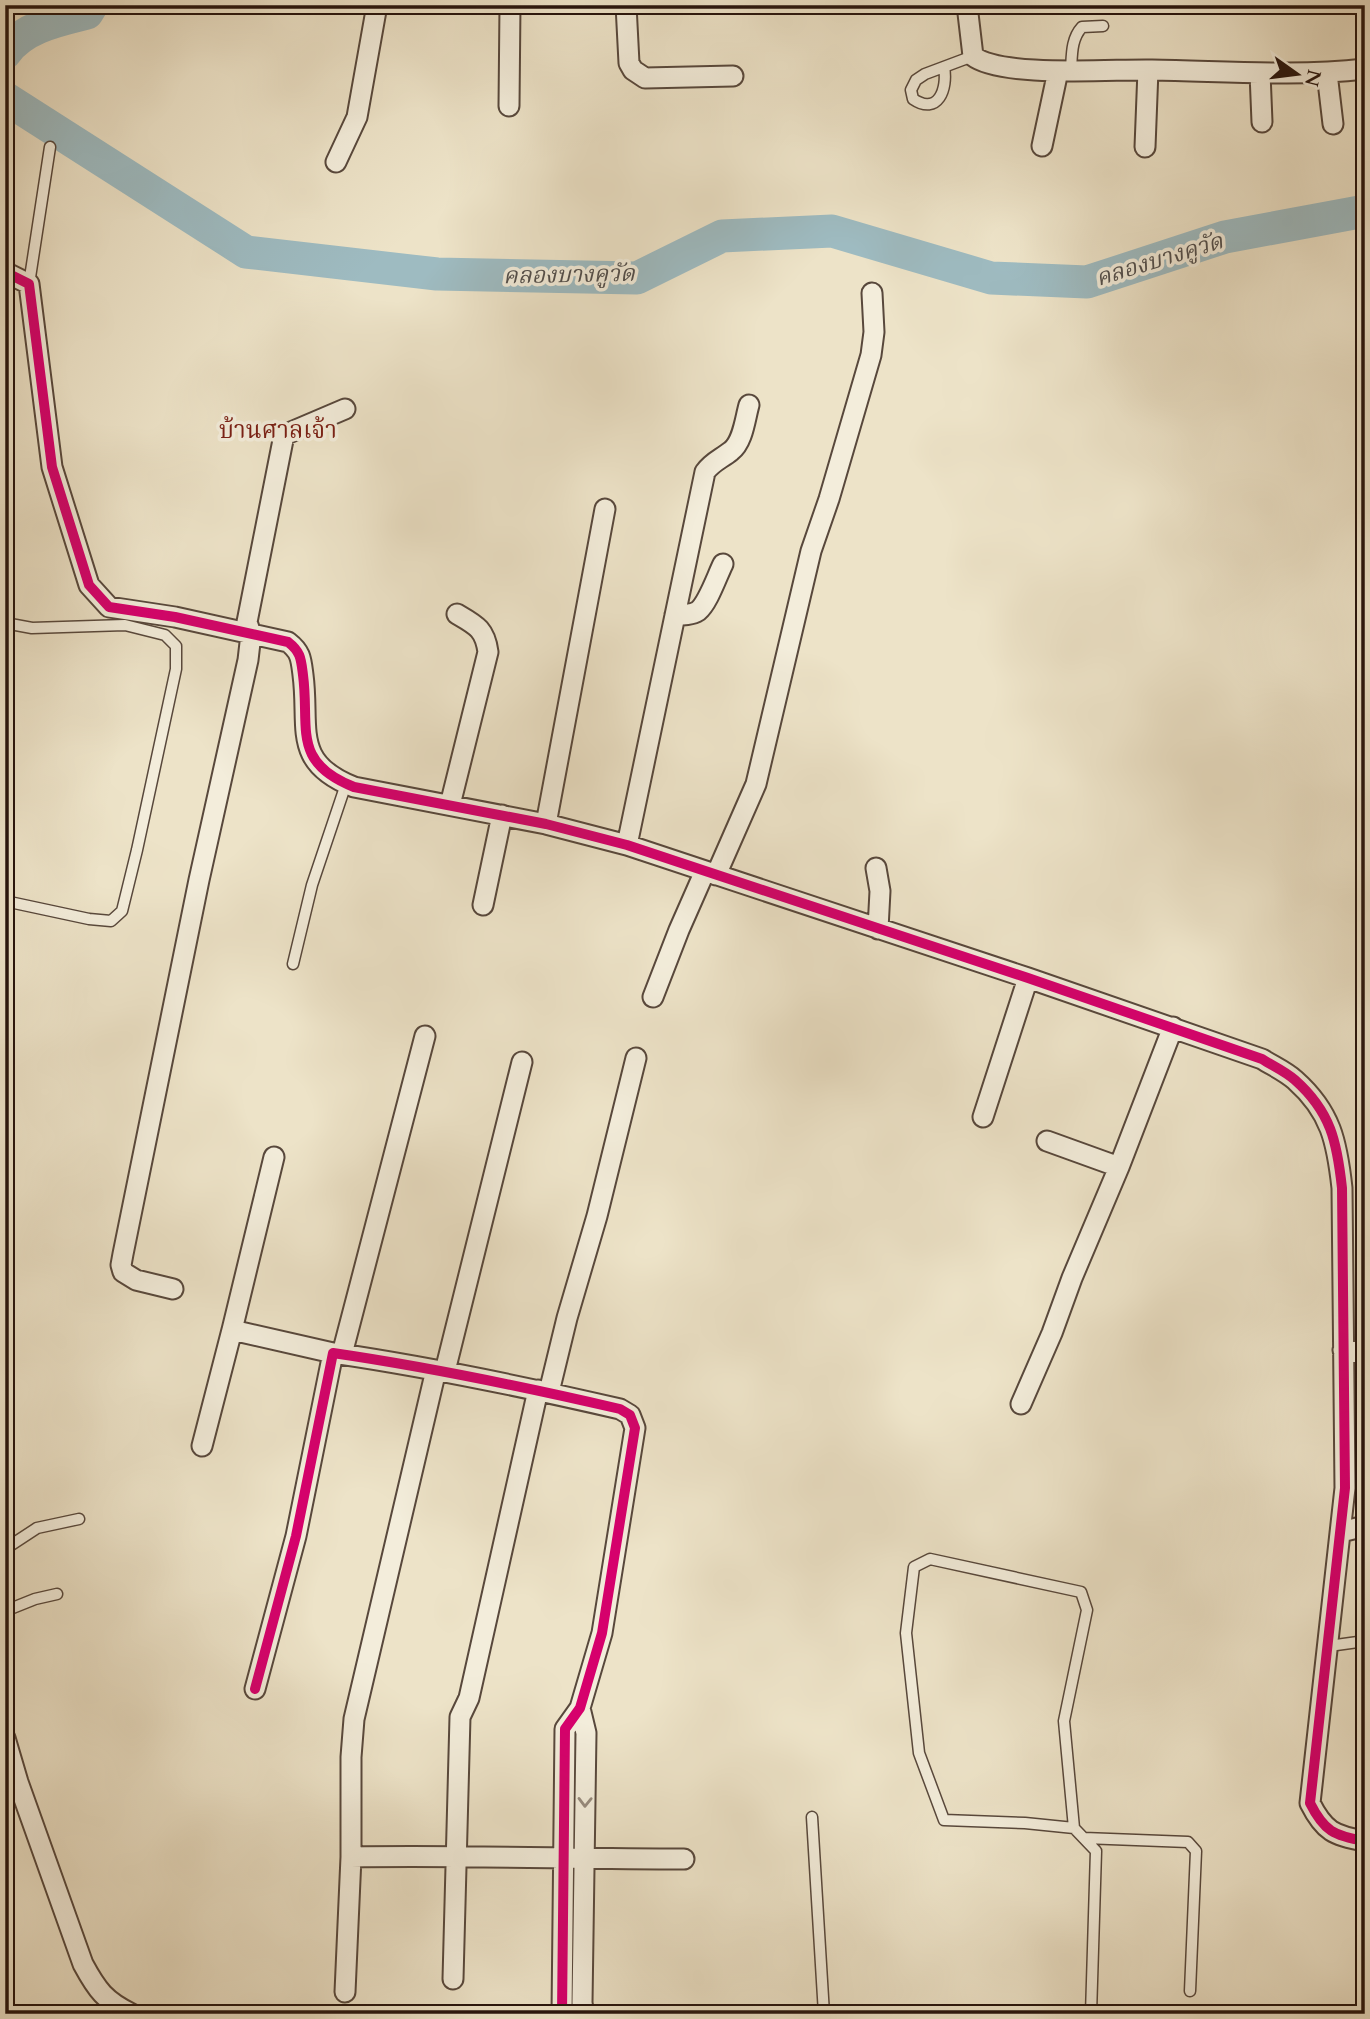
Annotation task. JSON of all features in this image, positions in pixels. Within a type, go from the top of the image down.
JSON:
[{"type":"street","points":[[336,162],[358,117],[377,5]]},
{"type":"street","points":[[509,106],[510,5]]},
{"type":"street","points":[[626,5],[629,63],[639,76],[733,76]]},
{"type":"street","points":[[967,5],[973,56],[987,64],[1065,71],[1327,74],[1365,69]]},
{"type":"street","points":[[1145,147],[1148,70]]},
{"type":"street","points":[[1042,146],[1065,71]]},
{"type":"street","points":[[1260,73],[1262,122]]},
{"type":"street","points":[[1327,74],[1333,124]]},
{"type":"street","points":[[5,271],[29,284],[52,467],[89,585],[109,607],[175,617],[288,642],[296,649],[301,660],[304,731],[310,751],[319,766],[338,781],[354,787],[546,824],[627,845],[1262,1059],[1293,1078],[1312,1097],[1330,1126],[1338,1152],[1342,1188],[1345,1488],[1310,1803],[1317,1818],[1329,1831],[1346,1838],[1365,1840]]},
{"type":"street","points":[[653,997],[675,940],[756,784],[811,551],[872,355],[872,293]]},
{"type":"street","points":[[627,845],[705,472],[738,442],[749,405]]},
{"type":"street","points":[[173,1289],[136,1280],[123,1272],[121,1265],[199,880],[248,660],[251,634],[247,622],[284,435],[345,409]]},
{"type":"street","points":[[546,824],[605,509]]},
{"type":"street","points":[[675,615],[689,615],[699,611],[723,565]]},
{"type":"street","points":[[450,805],[488,652],[486,638],[481,630],[457,614]]},
{"type":"street","points":[[483,905],[502,815]]},
{"type":"street","points":[[876,868],[880,891],[878,929]]},
{"type":"street","points":[[983,1117],[1028,978]]},
{"type":"street","points":[[1021,1404],[1119,1167],[1172,1027]]},
{"type":"street","points":[[256,1689],[296,1536],[337,1353],[425,1036]]},
{"type":"street","points":[[453,1979],[460,1717],[469,1698],[543,1391],[597,1216],[636,1058]]},
{"type":"street","points":[[345,1992],[354,1719],[522,1062]]},
{"type":"street","points":[[1046,1141],[1119,1167]]},
{"type":"street","points":[[202,1446],[274,1157]]},
{"type":"street","points":[[232,1330],[337,1353],[543,1391],[620,1409],[631,1415],[635,1428],[602,1633],[580,1708],[565,1729],[562,2014]]},
{"type":"street","points":[[1343,1350],[1365,1353]]},
{"type":"street","points":[[1341,1532],[1365,1526]]},
{"type":"street","points":[[580,1708],[586,1733],[584,2014]]},
{"type":"street","points":[[5,1738],[12,1785],[83,1965],[107,2000],[132,2014]]},
{"type":"street","points":[[351,1857],[457,1855],[564,1859],[684,1859]]},
{"type":"lane","points":[[1065,71],[1074,40],[1082,27],[1103,26]]},
{"type":"lane","points":[[944,67],[973,56]]},
{"type":"lane","points":[[29,284],[50,147]]},
{"type":"lane","points":[[5,623],[32,628],[125,625],[165,635],[176,646],[176,669],[122,911],[111,921],[89,919],[5,901]]},
{"type":"lane","points":[[293,964],[312,885],[346,784]]},
{"type":"lane","points":[[5,1549],[37,1528],[79,1519]]},
{"type":"lane","points":[[1074,1828],[1064,1721],[1087,1611],[1081,1592],[930,1559],[914,1567],[906,1633],[919,1753],[944,1820],[1074,1828],[1096,1851],[1091,2014]]},
{"type":"lane","points":[[5,1611],[57,1594]]},
{"type":"lane","points":[[1328,1646],[1365,1641]]},
{"type":"lane","points":[[811,1817],[824,2014]]},
{"type":"lane","points":[[1084,1838],[1188,1842],[1196,1851],[1191,1991]]},
{"type":"waterway","points":[[5,53],[31,31],[87,13],[92,5]]},
{"type":"waterway","name":"คลองบางคูวัด","points":[[5,98],[246,252],[437,274],[637,278],[722,236],[832,231],[991,278],[1087,282],[1225,237],[1365,211]]},
{"type":"cycle path","points":[[5,272],[29,284],[52,467],[89,585],[109,607],[175,617],[288,642],[296,649],[301,660],[307,742],[320,766],[334,777],[354,787],[546,824],[627,845],[1262,1059],[1291,1077],[1307,1092],[1317,1104],[1330,1129],[1338,1156],[1342,1188],[1345,1488],[1310,1803],[1320,1820],[1331,1831],[1365,1841]]},
{"type":"cycle path","points":[[255,1689],[296,1536],[333,1353],[513,1385],[620,1409],[630,1415],[635,1428],[602,1633],[580,1708],[565,1729],[562,2014]]},
{"type":"district","name":"บ้านศาลเจ้า","points":[[278,430]]}]
